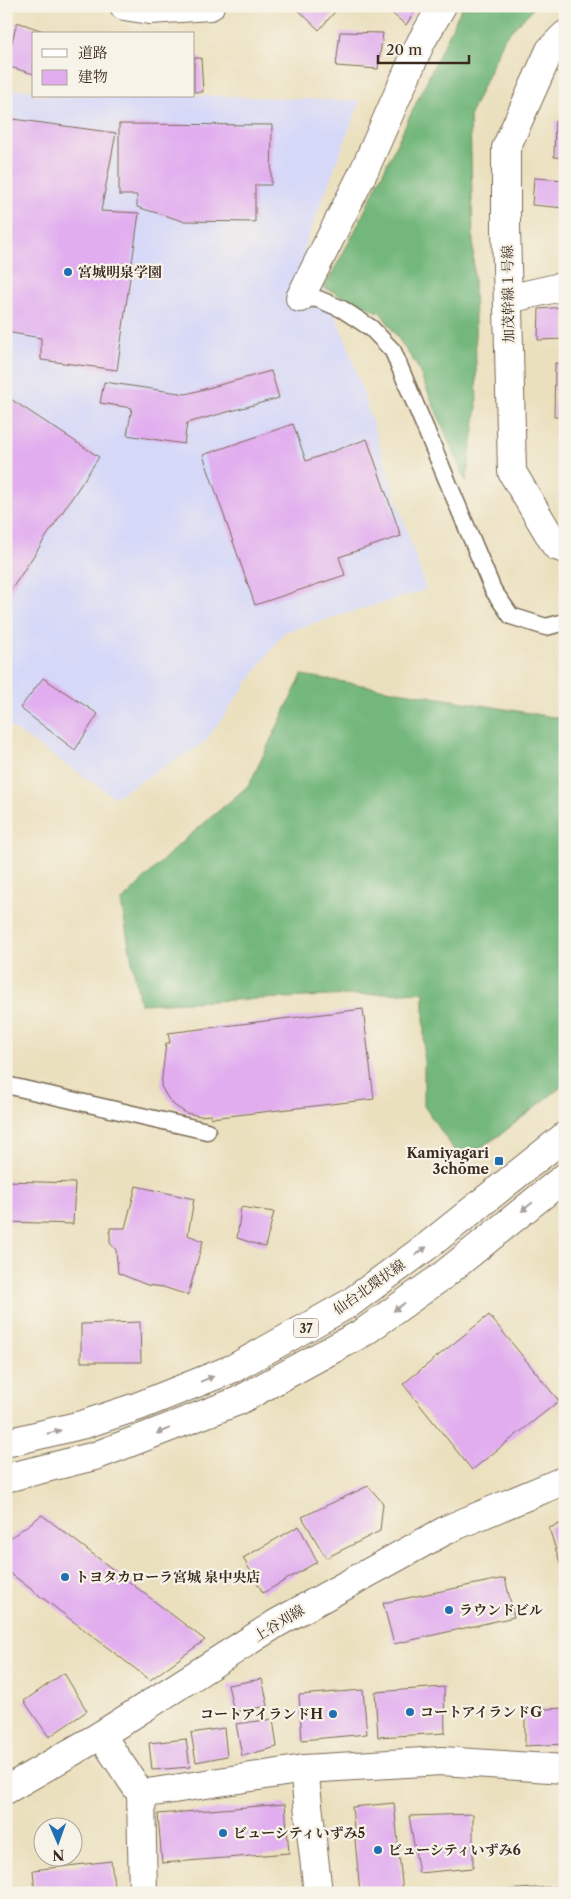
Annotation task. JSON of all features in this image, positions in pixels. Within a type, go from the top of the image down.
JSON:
[{"type":"street","points":[[141,8],[210,6]]},
{"type":"street","points":[[300,298],[364,171],[421,42],[442,6]]},
{"type":"street","name":"加茂幹線１号線","points":[[565,35],[550,50],[506,148],[512,472],[556,546],[565,549]]},
{"type":"street","points":[[508,299],[565,286]]},
{"type":"street","name":"仙台北環状線","points":[[6,1443],[85,1424],[130,1409],[234,1368],[350,1303],[430,1244],[565,1136]]},
{"type":"street","name":"37","points":[[6,1478],[95,1456],[238,1401],[364,1332],[441,1276],[565,1177]]},
{"type":"street","name":"上谷刈線","points":[[6,1790],[101,1735],[277,1623],[448,1528],[565,1480]]},
{"type":"street","points":[[101,1735],[142,1794],[143,1893]]},
{"type":"street","points":[[142,1794],[304,1769],[441,1761],[565,1769]]},
{"type":"street","points":[[304,1769],[318,1893]]},
{"type":"lane","points":[[300,298],[318,299],[342,309],[372,328],[393,351],[493,590],[511,616],[546,627],[565,622]]},
{"type":"lane","points":[[6,1085],[207,1131]]},
{"type":"shaded area","points":[[6,89],[32,90],[32,98],[195,98],[195,95],[360,101],[304,248],[346,340],[426,590],[284,632],[204,743],[114,797],[6,724]]},
{"type":"green space","points":[[536,6],[505,37],[470,115],[477,407],[466,482],[417,366],[381,313],[324,288],[354,233],[462,7]]},
{"type":"green space","points":[[302,675],[559,718],[565,731],[565,1084],[500,1135],[461,1160],[424,1106],[424,992],[140,1004],[121,902],[175,848],[249,785]]},
{"type":"building","points":[[294,6],[340,6],[319,30]]},
{"type":"building","points":[[383,6],[418,6],[406,25]]},
{"type":"building","points":[[17,22],[46,32],[32,32],[32,73],[6,66]]},
{"type":"building","points":[[340,32],[383,33],[378,69],[336,66]]},
{"type":"building","points":[[195,58],[201,58],[203,92],[195,92]]},
{"type":"building","name":"宮城明泉学園","points":[[6,118],[116,133],[101,211],[139,213],[117,370],[41,360],[41,338],[6,332]]},
{"type":"building","points":[[555,121],[565,122],[565,158],[554,157]]},
{"type":"building","points":[[119,124],[272,125],[271,185],[255,185],[255,222],[183,221],[137,207],[137,195],[119,195]]},
{"type":"building","points":[[534,178],[565,180],[565,208],[532,205]]},
{"type":"building","points":[[565,307],[565,339],[538,340],[539,309]]},
{"type":"building","points":[[555,363],[565,363],[565,417],[554,417]]},
{"type":"building","points":[[271,371],[279,398],[187,423],[184,444],[127,435],[132,408],[100,403],[104,382],[186,394]]},
{"type":"building","points":[[9,398],[99,457],[11,590],[6,587],[6,402]]},
{"type":"building","points":[[293,424],[306,461],[367,439],[401,536],[339,557],[345,575],[255,605],[203,455]]},
{"type":"building","points":[[43,678],[98,714],[75,750],[20,708]]},
{"type":"building","points":[[363,1009],[374,1099],[211,1118],[211,1115],[200,1116],[186,1113],[175,1106],[161,1086],[166,1043],[170,1043],[168,1033]]},
{"type":"building","points":[[6,1181],[75,1183],[73,1224],[6,1222]]},
{"type":"building","points":[[136,1186],[194,1199],[188,1235],[203,1241],[188,1295],[163,1287],[147,1285],[118,1273],[116,1250],[110,1243],[110,1228],[125,1228]]},
{"type":"building","points":[[241,1207],[274,1212],[265,1247],[237,1238]]},
{"type":"building","points":[[489,1315],[559,1401],[472,1470],[403,1384]]},
{"type":"building","points":[[140,1322],[141,1362],[81,1362],[81,1324]]},
{"type":"building","points":[[368,1486],[383,1503],[380,1531],[326,1558],[302,1517]]},
{"type":"building","points":[[42,1515],[205,1640],[150,1680],[6,1570],[6,1541]]},
{"type":"building","points":[[565,1522],[565,1565],[561,1566],[549,1528]]},
{"type":"building","points":[[299,1526],[317,1562],[263,1593],[243,1558]]},
{"type":"building","name":"ラウンドビル","points":[[505,1578],[514,1617],[394,1644],[383,1603]]},
{"type":"building","points":[[64,1673],[87,1711],[49,1737],[24,1701]]},
{"type":"building","points":[[262,1679],[268,1706],[234,1712],[228,1685]]},
{"type":"building","name":"コートアイランドG","points":[[444,1687],[445,1733],[378,1737],[375,1692]]},
{"type":"building","name":"コートアイランドH","points":[[363,1690],[367,1734],[302,1740],[299,1695]]},
{"type":"building","points":[[565,1708],[565,1744],[525,1746],[525,1710]]},
{"type":"building","points":[[273,1719],[277,1747],[242,1756],[236,1724]]},
{"type":"building","points":[[224,1728],[227,1756],[196,1762],[191,1733]]},
{"type":"building","points":[[186,1739],[190,1767],[152,1770],[149,1743]]},
{"type":"building","name":"ビューシティいずみ6","points":[[394,1803],[403,1893],[360,1893],[352,1807]]},
{"type":"building","name":"ビューシティいずみ5","points":[[285,1804],[289,1853],[162,1863],[158,1814]]},
{"type":"building","points":[[473,1814],[473,1868],[419,1873],[409,1816]]},
{"type":"building","points":[[6,1859],[11,1889],[6,1890]]},
{"type":"building","points":[[111,1861],[115,1893],[35,1893],[33,1870],[82,1866],[82,1864]]},
{"type":"building","points":[[565,1886],[565,1893],[504,1893],[504,1890]]},
{"type":"place","name":"宮城明泉学園","points":[[68,272]]},
{"type":"place","name":"Kamiyagari 3chōme","points":[[499,1161]]},
{"type":"place","name":"トヨタカローラ宮城 泉中央店","points":[[65,1577]]},
{"type":"place","name":"ラウンドビル","points":[[449,1610]]},
{"type":"place","name":"コートアイランドG","points":[[410,1712]]},
{"type":"place","name":"コートアイランドH","points":[[333,1714]]},
{"type":"place","name":"ビューシティいずみ5","points":[[223,1833]]},
{"type":"place","name":"ビューシティいずみ6","points":[[378,1850]]}]
